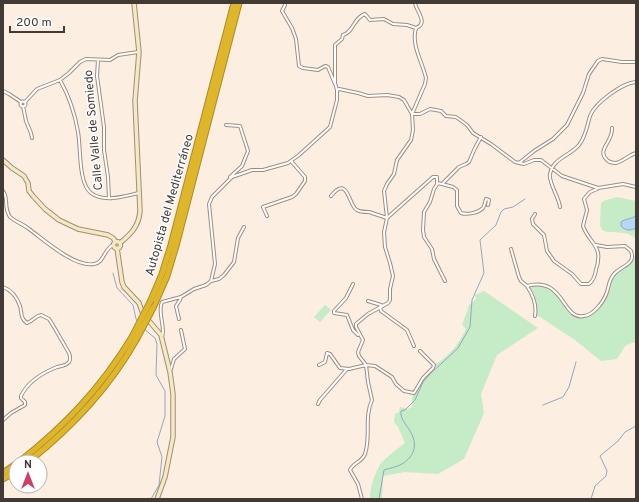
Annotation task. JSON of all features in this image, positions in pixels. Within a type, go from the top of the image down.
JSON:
[{"type":"highway","name":"Autopista del Mediterráneo","points":[[38,454],[70,426],[93,401],[123,362],[151,300],[162,274],[171,245],[234,3]]},
{"type":"highway","name":"Autopista del Mediterráneo","points":[[29,454],[71,418],[89,398],[134,339],[153,308],[167,276],[176,246],[239,5]]},
{"type":"street","points":[[115,245],[120,247],[120,243],[132,233],[138,223],[140,211],[135,101],[139,52],[134,3]]},
{"type":"street","points":[[412,114],[425,84],[426,78],[414,42],[416,28],[422,23],[421,14],[415,3]]},
{"type":"street","points":[[230,178],[252,170],[263,170],[291,161],[330,127],[337,100],[336,87],[328,67],[325,66],[318,70],[299,66],[296,39],[290,24],[282,11],[285,5]]},
{"type":"street","points":[[336,87],[334,63],[335,44],[342,39],[343,35],[349,32],[355,21],[362,15],[366,15],[370,20],[384,19],[393,24],[406,25],[416,28]]},
{"type":"street","points":[[23,106],[26,105],[25,102],[37,89],[60,80],[82,60],[110,60],[118,55],[139,52]]},
{"type":"street","points":[[519,163],[553,139],[567,125],[598,60],[602,59],[622,62],[636,62]]},
{"type":"street","name":"Calle Valle de Somiedo","points":[[98,60],[98,76],[104,127],[104,150],[109,198]]},
{"type":"street","points":[[60,80],[66,91],[79,133],[85,185],[91,193],[100,197],[109,198],[139,193]]},
{"type":"street","points":[[560,207],[559,199],[550,177],[552,169],[558,160],[572,152],[580,144],[587,130],[591,114],[597,106],[621,86],[636,82]]},
{"type":"street","points":[[337,90],[339,89],[372,97],[387,95],[399,97],[404,100],[412,114],[413,135],[397,160],[394,174],[384,191],[387,218],[384,232],[384,247],[393,276],[390,286],[390,300],[388,303],[368,314],[356,324],[359,335]]},
{"type":"street","points":[[3,91],[21,102],[20,105],[23,106],[26,121],[32,133],[32,138]]},
{"type":"street","points":[[412,114],[420,114],[430,109],[441,111],[446,116],[456,117],[467,125],[473,133],[481,137],[515,162],[527,163],[534,160],[541,160],[566,178],[598,188]]},
{"type":"street","points":[[211,281],[215,264],[211,230],[210,202],[212,197],[242,166],[248,151],[240,126],[226,125]]},
{"type":"street","points":[[612,128],[612,136],[603,151],[606,159],[610,162],[616,163],[636,153]]},
{"type":"street","points":[[442,184],[459,168],[469,162],[481,137]]},
{"type":"street","points":[[3,160],[14,170],[24,176],[31,193],[45,209],[59,220],[78,229],[108,235],[113,238],[124,287],[139,302],[143,314],[158,330],[162,337],[172,390],[173,432],[165,477],[157,499]]},
{"type":"street","points":[[267,216],[263,207],[265,205],[292,197],[296,194],[305,181],[305,177],[291,161]]},
{"type":"street","points":[[387,218],[433,177],[437,177],[438,183],[424,212],[424,237],[432,249],[436,265],[445,281]]},
{"type":"street","points":[[438,183],[453,187],[457,190],[457,206],[461,213],[469,214],[480,210],[484,207],[486,199],[489,200],[488,205]]},
{"type":"street","points":[[535,214],[532,219],[533,224],[544,235],[547,251],[551,258],[583,284],[590,283],[595,275],[599,260],[596,245],[583,226],[587,210],[584,199],[590,192],[598,188],[623,184],[636,187]]},
{"type":"street","points":[[331,196],[335,191],[340,189],[344,190],[347,192],[357,210],[370,212],[387,218]]},
{"type":"street","points":[[3,191],[6,197],[6,209],[10,217],[69,258],[88,264],[94,264],[101,260],[107,248],[115,245],[118,241],[120,243]]},
{"type":"street","points":[[162,337],[164,333],[161,324],[161,303],[163,301],[180,297],[194,289],[206,285],[211,281],[219,279],[224,275],[234,262],[238,238],[244,227]]},
{"type":"street","points":[[527,286],[540,285],[551,288],[561,297],[572,314],[581,317],[589,315],[594,311],[605,296],[609,282],[613,275],[620,269],[630,264],[632,258],[631,251],[625,246],[606,247],[596,245]]},
{"type":"street","points":[[511,249],[520,280],[527,286],[534,299],[535,316]]},
{"type":"street","points":[[353,284],[346,298],[334,311],[334,313],[347,315],[353,330],[363,340],[358,352],[359,356],[366,365],[372,400],[369,407],[367,443],[363,457],[353,465],[350,470],[358,484],[362,499]]},
{"type":"street","points":[[3,287],[12,292],[16,298],[20,305],[21,315],[24,321],[27,323],[30,322],[37,315],[41,315],[49,319],[69,353],[70,359],[66,365],[56,367],[32,380],[21,396],[25,402],[25,405],[11,413],[3,420]]},
{"type":"street","points":[[179,319],[176,306],[180,300],[180,297]]},
{"type":"street","points":[[368,301],[381,305],[381,311],[407,330],[414,346]]},
{"type":"street","points":[[171,369],[174,358],[185,349],[181,330]]},
{"type":"street","points":[[319,365],[325,363],[326,354],[329,353],[340,368],[347,369],[366,365],[375,366],[392,377],[396,384],[404,390],[414,393],[423,378],[434,366],[420,352]]},
{"type":"street","points":[[318,404],[347,369]]},
{"type":"green space","points":[[617,197],[636,201],[636,239],[628,234],[606,232],[602,230],[600,225],[601,203]]},
{"type":"green space","points":[[634,256],[636,256],[636,342],[626,345],[617,359],[601,361],[575,340],[537,315],[536,301],[534,293],[530,287],[531,286],[546,288],[554,292],[561,299],[568,312],[576,317],[581,318],[591,315],[600,307],[606,298],[614,276],[633,260]]},
{"type":"green space","points":[[484,291],[538,328],[497,355],[481,394],[484,413],[464,459],[438,474],[405,472],[383,476],[382,499],[370,499],[375,474],[380,465],[387,457],[405,443],[398,427],[394,422],[395,414],[399,412],[400,407],[408,409],[412,407],[415,390],[436,370],[436,364],[450,353],[460,340],[466,329],[462,325],[469,305],[476,299],[475,295]]},
{"type":"green space","points":[[325,305],[331,310],[320,322],[314,317]]},
{"type":"water","points":[[636,215],[636,228],[628,230],[621,226],[621,222]]},
{"type":"waterway","points":[[379,499],[384,470],[402,464],[410,457],[414,449],[414,441],[410,431],[402,419],[401,411],[405,410],[415,400],[423,382],[428,376],[458,348],[470,327],[472,300],[484,273],[480,240],[496,225],[501,212],[504,209],[513,207],[525,199]]},
{"type":"waterway","points":[[113,273],[117,288],[133,305],[138,322]]},
{"type":"waterway","points":[[144,329],[155,338],[157,344],[156,375],[165,391],[165,416],[157,442],[162,457],[159,485],[151,499]]},
{"type":"waterway","points":[[543,405],[563,397],[569,387],[576,362]]},
{"type":"waterway","points":[[591,499],[595,486],[606,476],[607,471],[600,456],[618,441],[625,432],[636,426]]}]
